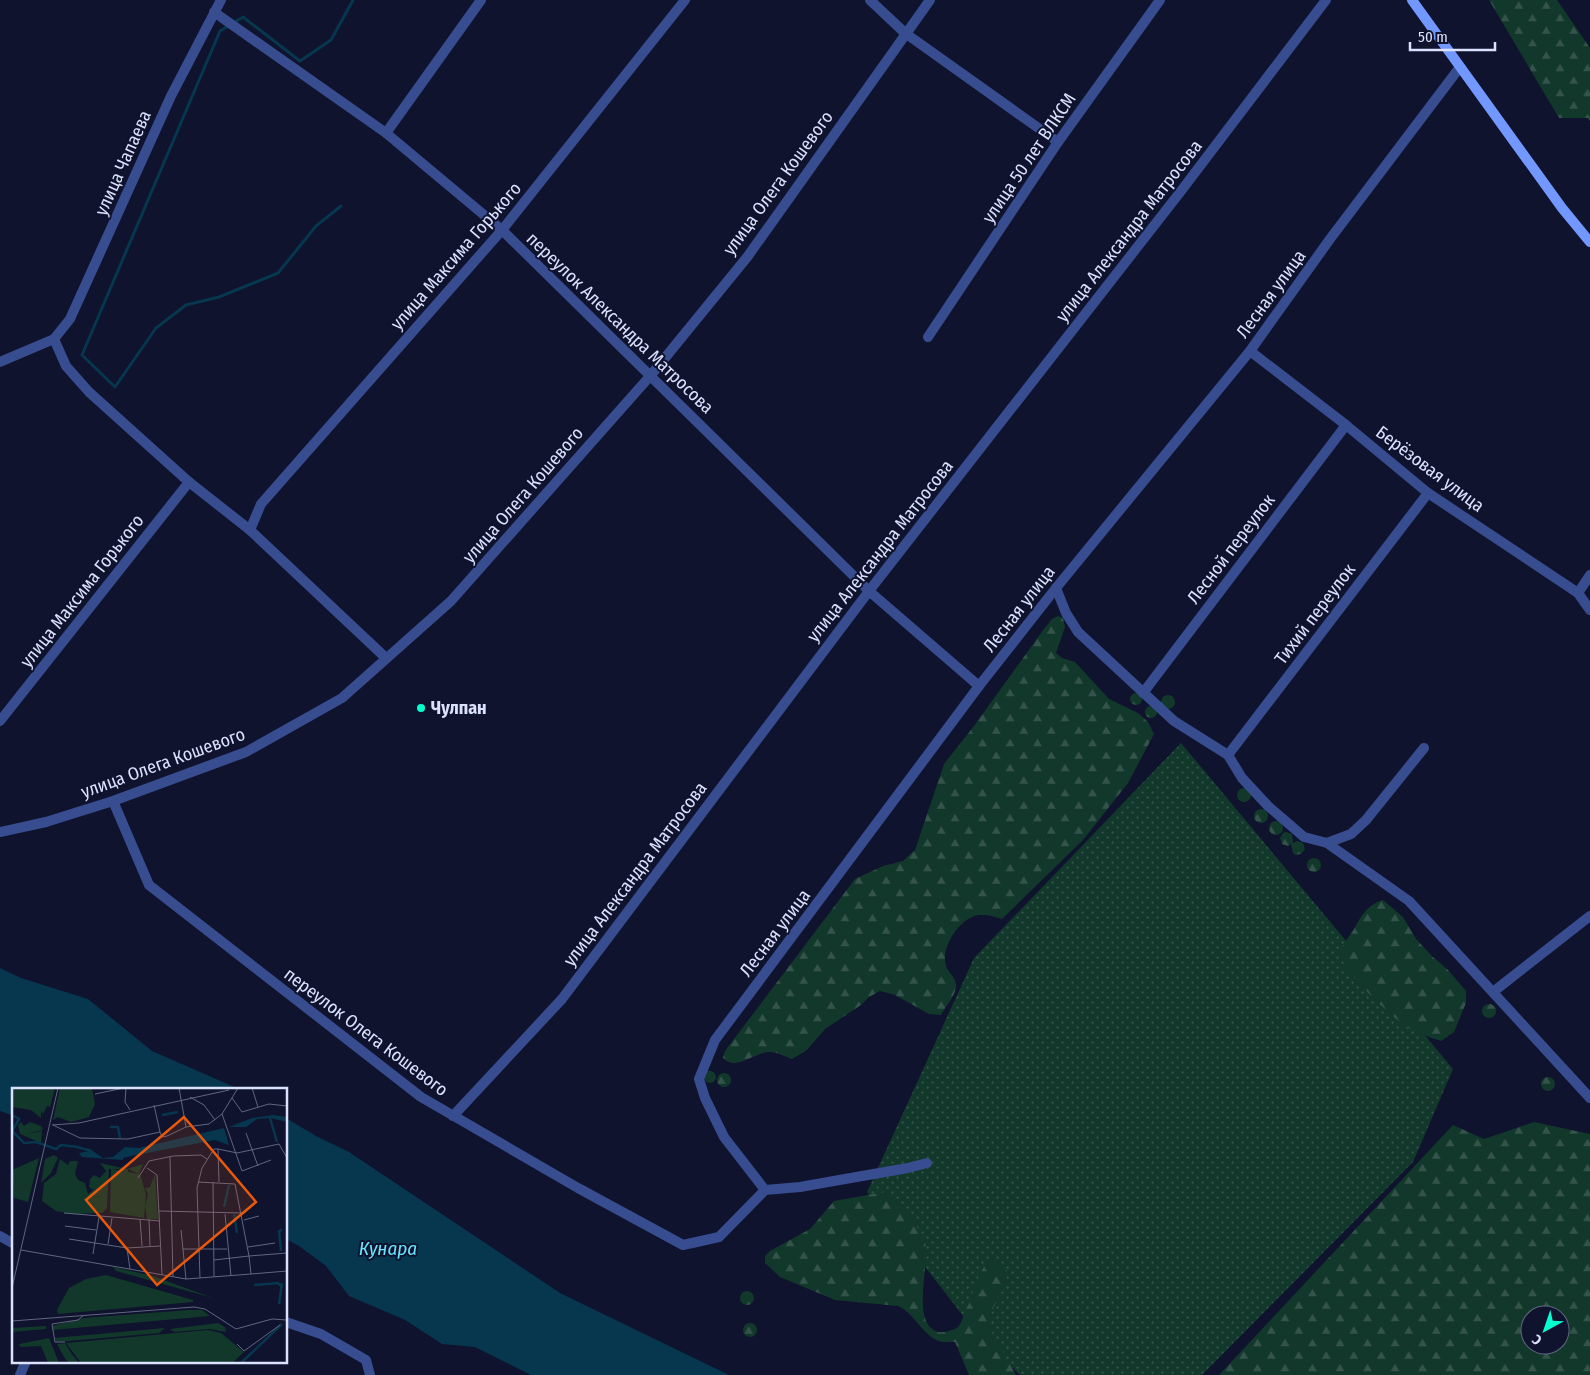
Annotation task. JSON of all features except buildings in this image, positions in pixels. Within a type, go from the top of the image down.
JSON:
[{"type":"main road","points":[[1412,0],[1562,208],[1590,242]]},
{"type":"street","name":"улица Чапаева","points":[[54,339],[70,319],[171,96],[221,0]]},
{"type":"street","points":[[386,133],[481,0]]},
{"type":"street","name":"улица Максима Горького","points":[[250,530],[261,504],[502,230],[685,0]]},
{"type":"street","points":[[870,0],[905,33],[1058,142]]},
{"type":"street","name":"улица Олега Кошевого","points":[[0,832],[46,822],[113,801],[246,752],[342,698],[451,601],[651,375],[748,256],[930,0]]},
{"type":"street","name":"улица 50 лет ВЛКСМ","points":[[928,337],[1058,142],[1160,0]]},
{"type":"street","name":"улица Александра Матросова","points":[[453,1116],[562,999],[869,591],[1182,191],[1326,0]]},
{"type":"street","name":"переулок Александра Матросова","points":[[214,12],[386,133],[502,230],[869,591],[979,686]]},
{"type":"street","name":"Лесная улица","points":[[765,1190],[724,1137],[705,1098],[699,1079],[715,1040],[979,686],[1056,588],[1250,351],[1330,239],[1460,67]]},
{"type":"street","points":[[0,362],[54,339],[66,366],[89,392],[189,482],[250,530],[386,658]]},
{"type":"street","name":"Берёзовая улица","points":[[1250,351],[1346,425],[1428,493],[1578,593],[1590,610]]},
{"type":"street","name":"Лесной переулок","points":[[1143,693],[1346,425]]},
{"type":"street","name":"улица Максима Горького","points":[[0,721],[189,482]]},
{"type":"street","name":"Тихий переулок","points":[[1228,755],[1428,493]]},
{"type":"street","points":[[1578,593],[1590,575]]},
{"type":"street","points":[[1056,588],[1066,613],[1078,632],[1174,721],[1228,755],[1242,778],[1268,806],[1304,837],[1327,843],[1409,901],[1590,1098]]},
{"type":"street","points":[[1327,843],[1351,834],[1366,820],[1424,748]]},
{"type":"street","name":"переулок Олега Кошевого","points":[[113,801],[148,885],[421,1097],[578,1188],[683,1245],[719,1237],[765,1190]]},
{"type":"street","points":[[1494,992],[1590,916]]},
{"type":"street","points":[[765,1190],[836,1181],[927,1163]]},
{"type":"street","points":[[0,1236],[12,1243]]},
{"type":"street","points":[[288,1323],[321,1334],[366,1360],[370,1375]]},
{"type":"street","points":[[20,1375],[26,1362]]},
{"type":"green space","points":[[1489,0],[1557,0],[1590,48],[1590,121],[1588,118],[1559,118]]},
{"type":"green space","points":[[1058,616],[1063,618],[1065,627],[1056,653],[1062,658],[1075,662],[1109,699],[1138,713],[1148,722],[1154,734],[1128,783],[1083,840],[1002,919],[987,915],[972,917],[965,921],[953,934],[945,959],[946,966],[955,981],[956,987],[941,1015],[929,1014],[895,995],[880,991],[825,1029],[807,1050],[792,1059],[770,1052],[739,1062],[728,1062],[723,1058],[725,1051],[855,879],[883,866],[903,861],[915,850],[944,764],[1044,629],[1052,619]]},
{"type":"green space","points":[[1138,693],[1141,694],[1141,704],[1134,705],[1131,704],[1130,697],[1131,694]]},
{"type":"green space","points":[[1168,695],[1173,697],[1175,702],[1173,707],[1168,709],[1163,707],[1161,702],[1163,697]]},
{"type":"green space","points":[[1153,706],[1156,707],[1156,717],[1149,718],[1146,717],[1145,710],[1146,707]]},
{"type":"green space","points":[[1181,743],[1453,1069],[1413,1162],[1202,1375],[1020,1375],[974,1330],[867,1192],[974,958]]},
{"type":"green space","points":[[1244,788],[1249,790],[1251,795],[1249,800],[1244,802],[1239,800],[1237,795],[1239,790]]},
{"type":"green space","points":[[1261,809],[1266,811],[1268,816],[1266,821],[1261,823],[1256,821],[1254,816],[1256,811]]},
{"type":"green space","points":[[1276,821],[1281,823],[1283,828],[1281,833],[1276,835],[1271,833],[1269,828],[1271,823]]},
{"type":"green space","points":[[1286,832],[1292,834],[1293,843],[1297,841],[1303,843],[1305,849],[1301,854],[1295,855],[1293,853],[1291,844],[1288,846],[1282,844],[1280,838]]},
{"type":"green space","points":[[1314,858],[1319,860],[1321,865],[1319,870],[1314,872],[1309,870],[1307,865],[1309,860]]},
{"type":"green space","points":[[1383,900],[1403,917],[1416,939],[1448,970],[1466,991],[1466,1003],[1454,1032],[1441,1041],[1416,1032],[1402,1024],[1370,995],[1350,973],[1341,956],[1345,942],[1365,911]]},
{"type":"green space","points":[[1489,1004],[1494,1006],[1496,1011],[1494,1016],[1489,1018],[1484,1016],[1482,1011],[1484,1006]]},
{"type":"green space","points":[[712,1071],[715,1072],[715,1082],[708,1083],[705,1082],[704,1075],[705,1072]]},
{"type":"green space","points":[[724,1073],[729,1075],[731,1080],[729,1085],[724,1087],[719,1085],[717,1080],[719,1075]]},
{"type":"green space","points":[[1548,1077],[1553,1079],[1555,1084],[1553,1089],[1548,1091],[1543,1089],[1541,1084],[1543,1079]]},
{"type":"green space","points":[[1534,1122],[1590,1134],[1590,1375],[1219,1375],[1453,1125],[1484,1139]]},
{"type":"green space","points":[[885,1192],[903,1209],[925,1243],[923,1306],[925,1318],[930,1327],[941,1332],[958,1327],[985,1265],[991,1259],[1002,1263],[1007,1270],[1007,1278],[991,1315],[990,1323],[1016,1375],[969,1375],[955,1342],[943,1342],[931,1337],[904,1309],[898,1306],[835,1300],[780,1277],[765,1263],[765,1256],[770,1251],[810,1229],[834,1201]]},
{"type":"green space","points":[[747,1291],[752,1293],[754,1298],[752,1303],[747,1305],[742,1303],[740,1298],[742,1293]]},
{"type":"green space","points":[[750,1323],[755,1325],[757,1330],[755,1335],[750,1337],[745,1335],[743,1330],[745,1325]]},
{"type":"water","points":[[0,968],[21,978],[88,999],[152,1051],[237,1088],[12,1088],[12,1115],[0,1111]]},
{"type":"water","name":"Кунара","points":[[288,1119],[316,1136],[349,1152],[560,1293],[729,1375],[531,1375],[475,1347],[442,1344],[405,1320],[349,1296],[326,1266],[288,1240]]},
{"type":"waterway","points":[[341,206],[316,226],[278,273],[219,297],[186,305],[156,328],[115,387],[82,355],[220,31],[243,17],[300,61],[331,40],[353,0]]},
{"type":"place","name":"Чулпан","points":[[421,708]]}]
